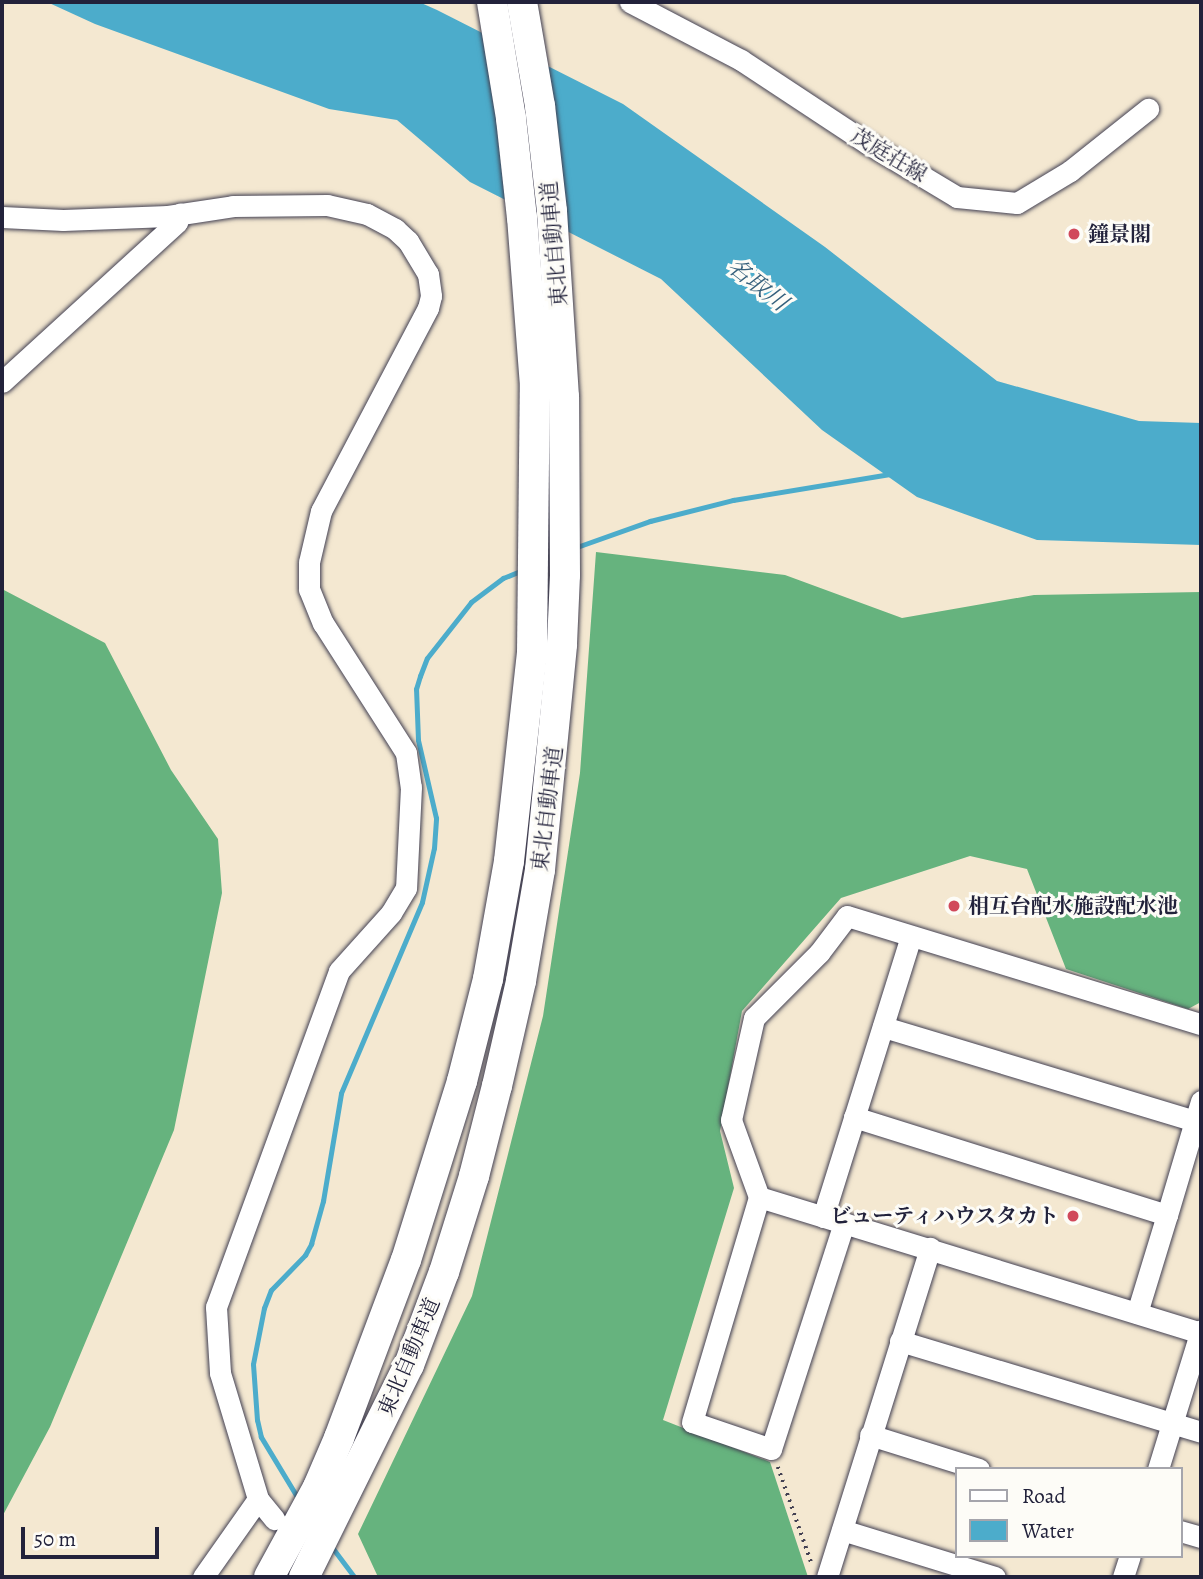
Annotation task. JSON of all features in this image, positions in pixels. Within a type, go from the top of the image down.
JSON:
[{"type":"highway","name":"東北自動車道","points":[[269,1577],[284,1525],[318,1487],[406,1260],[462,1081],[488,979],[509,861],[522,753],[535,585],[534,386],[531,323],[511,118],[492,2]]},
{"type":"highway","name":"東北自動車道","points":[[310,1566],[409,1365],[444,1272],[493,1098],[521,981],[540,870],[555,733],[565,575],[561,313],[540,106],[522,2]]},
{"type":"highway","points":[[532,2],[540,106]]},
{"type":"street","name":"茂庭荘線","points":[[630,2],[741,60],[867,143],[957,197],[1017,203],[1070,171],[1148,110]]},
{"type":"street","points":[[2,217],[63,220],[180,214],[233,206],[285,203],[327,205],[367,214],[408,241],[428,274],[431,296],[420,324],[321,511],[309,562],[309,589],[323,623],[406,753],[411,787],[406,888],[391,913],[339,971],[216,1307],[220,1373],[258,1499],[284,1525]]},
{"type":"street","points":[[2,382],[177,222],[180,214]]},
{"type":"street","points":[[844,1223],[771,1449],[692,1422],[759,1197],[731,1121],[754,1018],[819,953],[847,916],[1201,1024]]},
{"type":"street","points":[[823,1217],[911,936]]},
{"type":"street","points":[[883,1027],[1198,1111],[1137,1313]]},
{"type":"street","points":[[854,1117],[1167,1215]]},
{"type":"street","points":[[759,1197],[1201,1332],[1159,1467]]},
{"type":"street","points":[[821,1573],[842,1530],[930,1248]]},
{"type":"street","points":[[900,1341],[1201,1432]]},
{"type":"street","points":[[870,1436],[972,1467]]},
{"type":"street","points":[[202,1577],[258,1499]]},
{"type":"street","points":[[842,1530],[995,1577]]},
{"type":"street","points":[[1182,1532],[1201,1537]]},
{"type":"street","points":[[1123,1577],[1129,1558]]},
{"type":"path","points":[[771,1449],[821,1573]]},
{"type":"green space","points":[[596,552],[785,575],[902,618],[1034,595],[1201,592],[1201,1002],[1188,1009],[1066,969],[1027,869],[970,856],[841,898],[742,1011],[720,1131],[734,1188],[663,1420],[770,1462],[808,1577],[378,1577],[358,1534],[472,1296],[543,1016],[580,773]]},
{"type":"green space","points":[[2,589],[105,643],[171,770],[218,839],[222,893],[174,1130],[50,1427],[2,1517]]},
{"type":"water","name":"名取川","points":[[47,2],[419,2],[437,10],[623,104],[825,247],[997,381],[1139,421],[1201,423],[1201,545],[1037,540],[917,497],[822,430],[661,279],[470,182],[397,120],[329,109],[95,24]]},
{"type":"waterway","points":[[574,548],[650,521],[733,500],[890,474]]},
{"type":"waterway","points":[[299,1500],[261,1437],[257,1420],[253,1364],[264,1308],[271,1290],[305,1255],[311,1244],[323,1201],[341,1093],[422,902],[434,848],[436,818],[418,740],[416,689],[420,676],[427,658],[471,602],[503,578],[523,570]]},
{"type":"waterway","points":[[331,1546],[354,1577]]},
{"type":"place","name":"鐘景閣","points":[[1074,234]]},
{"type":"place","name":"相互台配水施設配水池","points":[[954,906]]},
{"type":"place","name":"ビューティハウスタカト","points":[[1073,1216]]}]
